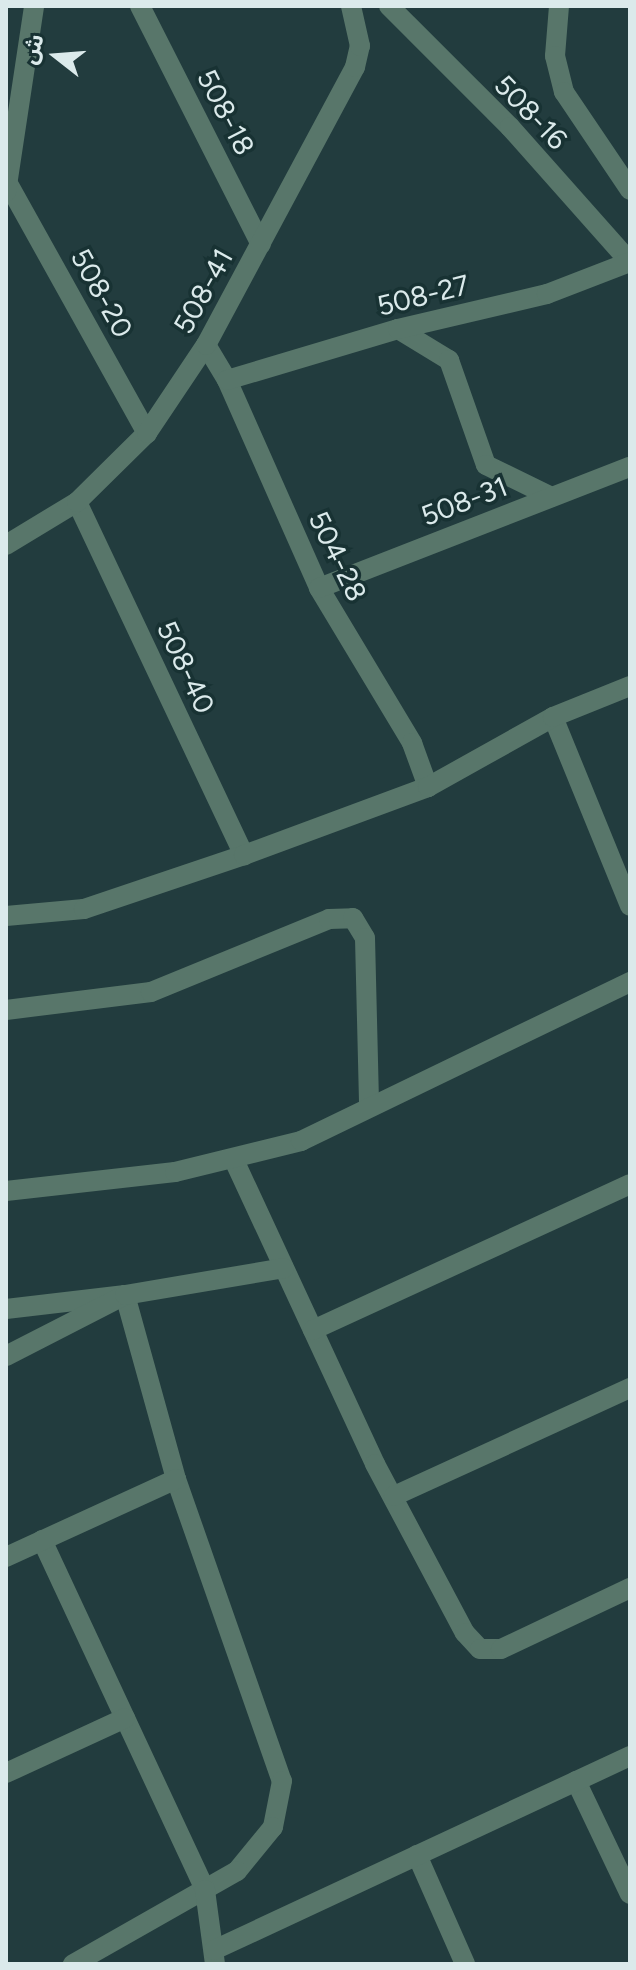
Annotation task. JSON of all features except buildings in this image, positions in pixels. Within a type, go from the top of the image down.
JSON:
[{"type":"street","points":[[7,184],[34,6]]},
{"type":"street","name":"508-18","points":[[140,6],[261,244]]},
{"type":"street","name":"508-41","points":[[6,545],[77,502],[147,433],[206,345],[355,67],[360,46],[351,6]]},
{"type":"street","name":"508-16","points":[[389,6],[510,127],[630,262]]},
{"type":"street","points":[[559,6],[555,56],[564,92],[630,190]]},
{"type":"street","name":"508-20","points":[[7,184],[147,433]]},
{"type":"street","name":"508-27","points":[[227,380],[398,329],[547,294],[630,262]]},
{"type":"street","points":[[398,329],[449,360],[486,465],[552,497]]},
{"type":"street","name":"504-28","points":[[206,345],[227,380],[319,588],[412,743],[428,787]]},
{"type":"street","name":"508-31","points":[[319,588],[630,467]]},
{"type":"street","name":"508-40","points":[[77,502],[244,855]]},
{"type":"street","points":[[7,915],[84,909],[244,855],[428,787],[553,717],[630,686]]},
{"type":"street","points":[[553,717],[628,900]]},
{"type":"street","points":[[6,1010],[151,992],[329,919],[353,918],[365,938],[369,1105]]},
{"type":"street","points":[[6,1191],[234,1160],[301,1141],[369,1105],[630,982]]},
{"type":"street","points":[[234,1160],[394,1496],[465,1633],[480,1649],[501,1649],[630,1588]]},
{"type":"street","points":[[313,1330],[630,1184]]},
{"type":"street","points":[[6,1309],[125,1295],[284,1268]]},
{"type":"street","points":[[6,1356],[125,1295]]},
{"type":"street","points":[[73,1964],[237,1871],[273,1827],[282,1781],[176,1479],[125,1295]]},
{"type":"street","points":[[394,1496],[630,1388]]},
{"type":"street","points":[[6,1557],[176,1479]]},
{"type":"street","points":[[42,1540],[205,1890],[215,1957],[417,1855],[630,1756]]},
{"type":"street","points":[[6,1773],[125,1718]]},
{"type":"street","points":[[576,1781],[630,1894]]},
{"type":"street","points":[[417,1855],[465,1964]]}]
